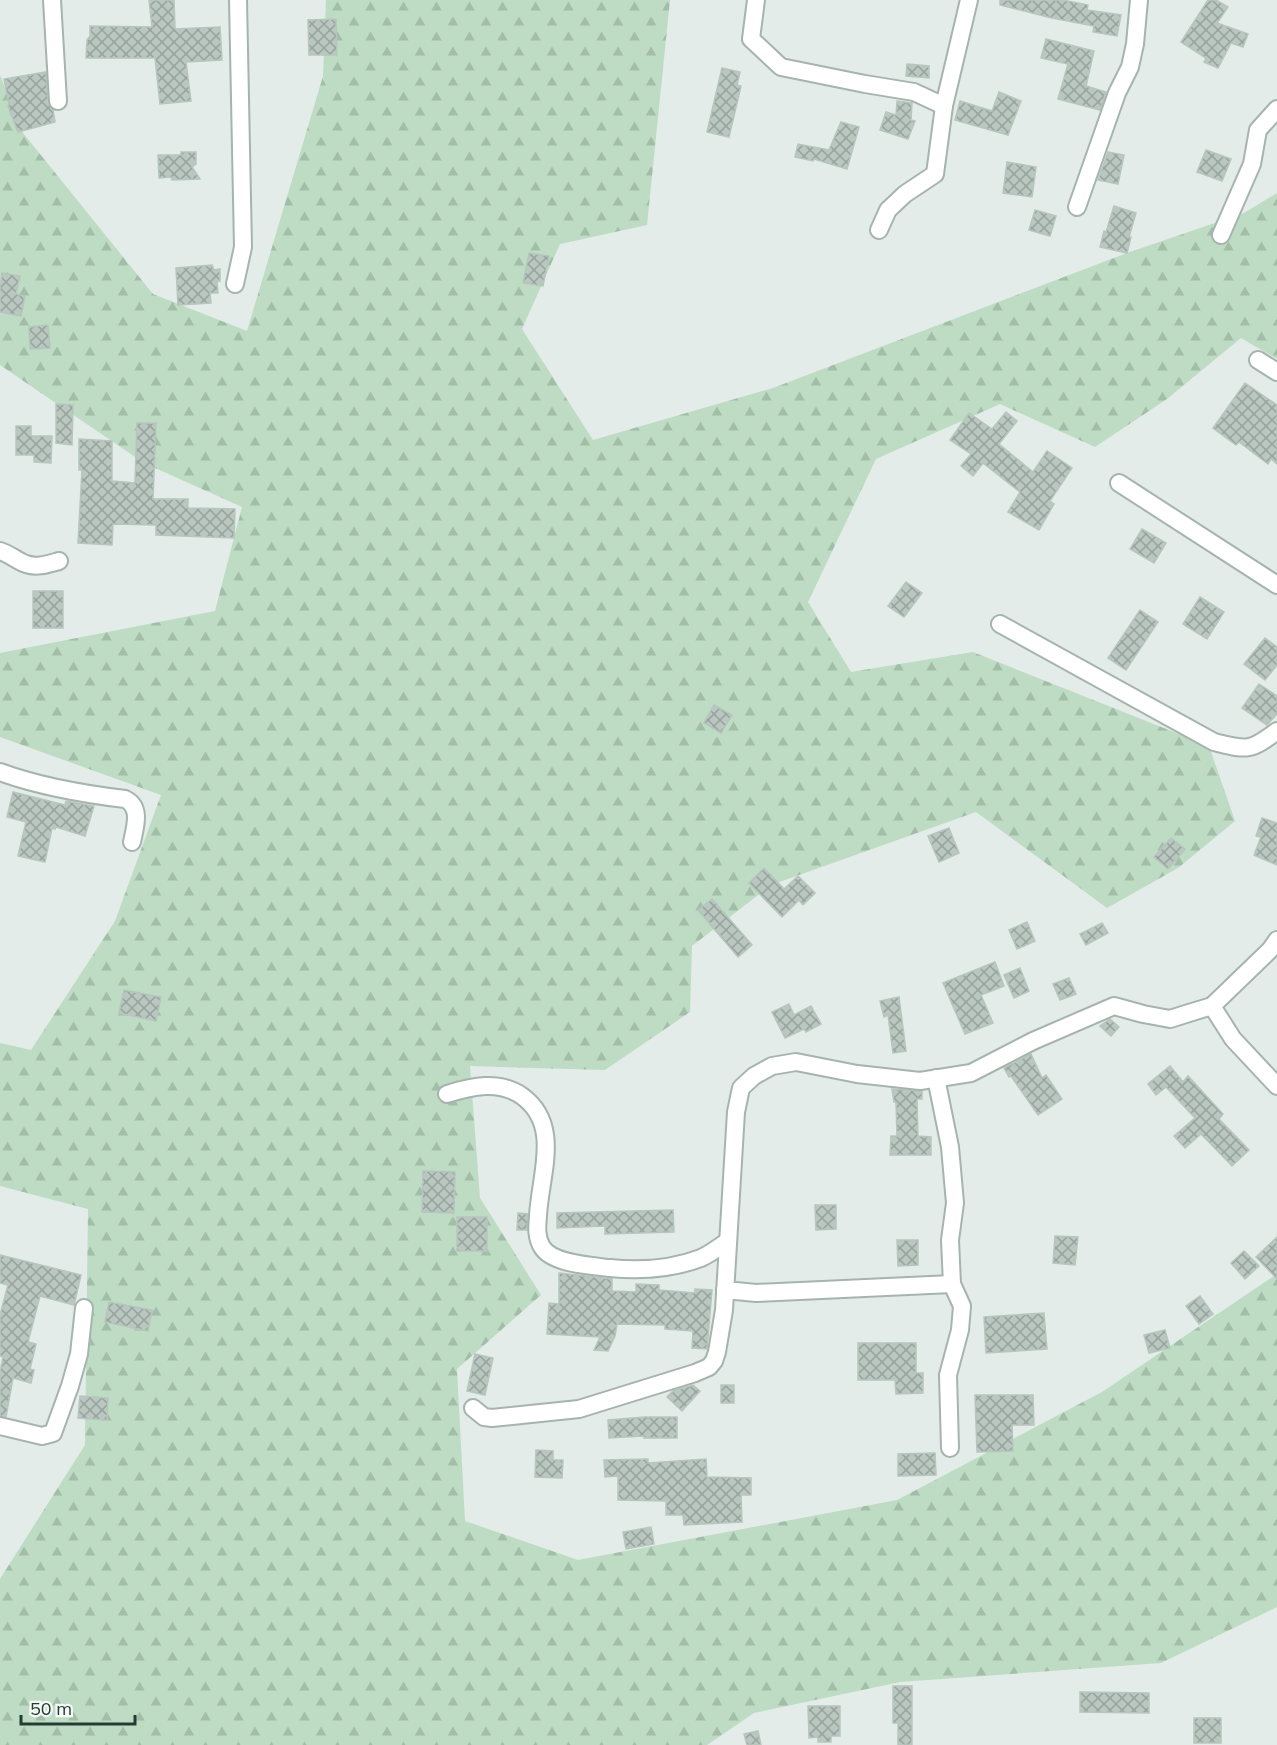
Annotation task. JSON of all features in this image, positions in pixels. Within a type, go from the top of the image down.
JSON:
[{"type":"street","points":[[52,0],[58,101]]},
{"type":"street","points":[[235,284],[243,247],[238,0]]},
{"type":"street","points":[[756,0],[751,39],[782,67],[914,92],[944,106]]},
{"type":"street","points":[[879,230],[888,210],[905,194],[935,174],[944,106],[969,0]]},
{"type":"street","points":[[1077,207],[1118,93],[1130,67],[1135,44],[1139,0]]},
{"type":"street","points":[[1221,235],[1252,164],[1258,130],[1277,109]]},
{"type":"street","points":[[1258,360],[1277,372]]},
{"type":"street","points":[[1119,483],[1277,585]]},
{"type":"street","points":[[0,551],[12,555],[25,564],[40,566],[59,561]]},
{"type":"street","points":[[1000,624],[1214,742],[1244,749],[1255,747],[1277,731]]},
{"type":"street","points":[[0,772],[22,780],[79,793],[132,802],[136,811],[132,842]]},
{"type":"street","points":[[473,1408],[484,1417],[492,1418],[579,1409],[695,1373],[708,1367],[714,1361],[725,1290],[735,1112],[741,1088],[754,1076],[772,1066],[796,1062],[857,1074],[920,1081],[971,1073],[1033,1041],[1114,1006],[1170,1018],[1212,1006],[1270,950],[1277,940]]},
{"type":"street","points":[[1212,1006],[1233,1039],[1277,1086]]},
{"type":"street","points":[[936,1078],[950,1147],[955,1203],[950,1240],[952,1284],[962,1306],[960,1330],[948,1375],[950,1448]]},
{"type":"street","points":[[447,1094],[480,1086],[504,1088],[524,1098],[540,1116],[545,1128],[546,1144],[537,1231],[542,1248],[547,1253],[577,1264],[630,1270],[665,1267],[702,1258],[728,1241]]},
{"type":"street","points":[[725,1290],[756,1293],[952,1284]]},
{"type":"street","points":[[0,1426],[42,1436],[53,1433],[79,1354],[84,1308]]},
{"type":"green space","points":[[326,0],[670,0],[647,225],[560,244],[522,329],[593,440],[773,388],[1127,253],[1244,213],[1277,193],[1277,359],[1241,338],[1167,399],[1095,447],[1000,404],[876,459],[808,602],[851,672],[973,652],[1209,746],[1235,821],[1178,868],[1107,908],[976,812],[771,885],[692,946],[690,1012],[605,1070],[470,1066],[480,1198],[541,1295],[457,1369],[465,1521],[578,1560],[897,1500],[1102,1392],[1277,1274],[1277,1607],[1161,1663],[900,1682],[754,1713],[707,1745],[0,1745],[0,1579],[85,1445],[88,1209],[0,1186],[0,1043],[31,1050],[115,921],[161,795],[0,737],[0,653],[215,611],[242,507],[144,463],[0,365],[0,75],[23,133],[153,294],[247,331],[323,76]]},
{"type":"building","points":[[149,0],[174,0],[175,29],[220,27],[222,60],[186,62],[191,101],[160,104],[155,58],[86,58],[90,26],[152,27]]},
{"type":"building","points":[[1000,0],[1063,0],[1088,5],[1087,10],[1121,15],[1117,36],[1093,32],[1094,26],[1000,5]]},
{"type":"building","points":[[1208,0],[1216,0],[1228,7],[1217,23],[1248,34],[1243,47],[1231,43],[1218,68],[1204,62],[1206,58],[1181,42]]},
{"type":"building","points":[[336,19],[337,55],[309,55],[308,20]]},
{"type":"building","points":[[1046,39],[1094,51],[1086,86],[1106,92],[1100,110],[1058,99],[1068,64],[1041,58]]},
{"type":"building","points":[[907,64],[929,66],[929,78],[906,76]]},
{"type":"building","points":[[722,68],[740,72],[737,85],[741,86],[729,137],[707,132]]},
{"type":"building","points":[[46,72],[48,102],[53,110],[55,122],[18,132],[8,106],[4,79]]},
{"type":"building","points":[[999,92],[1021,101],[1008,135],[955,120],[960,101],[992,111]]},
{"type":"building","points":[[897,101],[912,103],[911,120],[915,121],[908,139],[880,130],[886,112],[896,115]]},
{"type":"building","points":[[841,122],[859,127],[847,169],[814,159],[813,161],[795,157],[798,144],[829,150]]},
{"type":"building","points":[[1206,150],[1231,159],[1222,181],[1197,172]]},
{"type":"building","points":[[181,152],[196,152],[196,164],[192,167],[200,179],[159,178],[158,155],[181,155]]},
{"type":"building","points":[[1108,152],[1124,155],[1118,184],[1098,180]]},
{"type":"building","points":[[1007,162],[1036,167],[1032,197],[1003,193]]},
{"type":"building","points":[[1114,206],[1136,213],[1127,253],[1100,247]]},
{"type":"building","points":[[1035,210],[1056,216],[1050,236],[1029,230]]},
{"type":"building","points":[[529,253],[549,256],[543,286],[523,283]]},
{"type":"building","points":[[212,265],[214,270],[220,269],[220,281],[217,282],[218,293],[210,293],[211,303],[178,305],[176,268]]},
{"type":"building","points":[[2,273],[20,276],[16,294],[25,296],[21,316],[0,312]]},
{"type":"building","points":[[48,325],[50,348],[30,349],[29,327]]},
{"type":"building","points":[[1245,383],[1277,405],[1277,464],[1271,459],[1268,464],[1239,442],[1236,445],[1213,428]]},
{"type":"building","points":[[56,404],[73,405],[72,445],[56,443]]},
{"type":"building","points":[[1006,412],[1017,421],[999,444],[1033,472],[1047,451],[1072,468],[1050,501],[1054,504],[1039,530],[1008,512],[1020,492],[983,463],[973,476],[961,466],[971,454],[950,440],[969,413],[992,429]]},
{"type":"building","points":[[137,423],[156,423],[153,499],[188,499],[188,508],[235,509],[234,538],[156,535],[156,525],[113,524],[112,545],[78,543],[82,470],[79,470],[79,439],[112,441],[112,481],[135,483]]},
{"type":"building","points":[[16,426],[31,426],[31,436],[52,436],[51,463],[34,462],[34,455],[16,455]]},
{"type":"building","points":[[1142,529],[1166,543],[1154,563],[1130,549]]},
{"type":"building","points":[[906,582],[922,593],[904,617],[888,606]]},
{"type":"building","points":[[33,591],[63,591],[63,628],[33,628]]},
{"type":"building","points":[[1200,597],[1224,612],[1207,639],[1183,624]]},
{"type":"building","points":[[1140,610],[1158,622],[1126,670],[1108,658]]},
{"type":"building","points":[[1265,638],[1277,647],[1277,665],[1265,680],[1244,664]]},
{"type":"building","points":[[1259,684],[1277,696],[1277,714],[1267,725],[1242,708]]},
{"type":"building","points":[[714,705],[732,715],[721,733],[704,723]]},
{"type":"building","points":[[13,792],[65,805],[66,801],[94,806],[85,836],[56,827],[52,828],[45,862],[18,856],[26,822],[7,817]]},
{"type":"building","points":[[1262,818],[1277,823],[1277,865],[1254,855],[1261,837],[1256,836]]},
{"type":"building","points":[[949,828],[959,853],[939,862],[928,836]]},
{"type":"building","points":[[1171,838],[1185,849],[1168,869],[1154,857]]},
{"type":"building","points":[[764,868],[784,889],[798,876],[815,893],[803,905],[799,900],[782,917],[749,883]]},
{"type":"building","points":[[712,899],[752,945],[738,957],[698,910]]},
{"type":"building","points":[[1027,922],[1035,941],[1017,949],[1009,930]]},
{"type":"building","points":[[1102,923],[1108,933],[1086,945],[1080,934]]},
{"type":"building","points":[[995,962],[1004,986],[981,995],[993,1023],[965,1034],[943,983]]},
{"type":"building","points":[[1020,968],[1029,991],[1014,998],[1004,975]]},
{"type":"building","points":[[1069,978],[1076,994],[1060,1000],[1053,984]]},
{"type":"building","points":[[124,990],[161,997],[156,1021],[119,1013]]},
{"type":"building","points":[[899,997],[906,1051],[893,1053],[888,1015],[884,1017],[880,1001]]},
{"type":"building","points":[[789,1004],[794,1015],[811,1006],[821,1024],[806,1032],[804,1029],[785,1038],[772,1012]]},
{"type":"building","points":[[1110,1019],[1119,1027],[1111,1036],[1100,1026]]},
{"type":"building","points":[[1031,1054],[1042,1078],[1046,1075],[1062,1099],[1038,1115],[1004,1068]]},
{"type":"building","points":[[1170,1066],[1183,1082],[1188,1076],[1223,1114],[1219,1119],[1249,1150],[1232,1166],[1201,1134],[1185,1148],[1174,1136],[1195,1118],[1166,1087],[1156,1095],[1148,1084]]},
{"type":"building","points":[[892,1089],[922,1091],[922,1099],[917,1099],[918,1136],[931,1137],[931,1155],[890,1155],[891,1136],[897,1136],[896,1102],[894,1102]]},
{"type":"building","points":[[423,1171],[455,1172],[454,1213],[422,1212]]},
{"type":"building","points":[[815,1205],[836,1205],[836,1229],[816,1230]]},
{"type":"building","points":[[673,1210],[674,1232],[605,1234],[605,1226],[557,1228],[557,1213]]},
{"type":"building","points":[[518,1213],[528,1214],[527,1230],[517,1230]]},
{"type":"building","points":[[457,1217],[487,1217],[487,1251],[457,1251]]},
{"type":"building","points":[[1055,1236],[1078,1237],[1075,1265],[1053,1263]]},
{"type":"building","points":[[1277,1237],[1277,1279],[1256,1257]]},
{"type":"building","points":[[897,1240],[918,1240],[918,1265],[898,1266]]},
{"type":"building","points":[[1244,1251],[1259,1266],[1245,1279],[1231,1263]]},
{"type":"building","points":[[0,1255],[81,1275],[74,1305],[40,1296],[28,1342],[36,1344],[30,1369],[34,1370],[31,1383],[13,1378],[6,1417],[0,1416],[0,1372],[3,1357],[0,1356],[0,1315],[8,1285],[0,1283]]},
{"type":"building","points":[[559,1273],[612,1279],[612,1291],[636,1292],[636,1284],[659,1285],[659,1290],[695,1293],[695,1289],[712,1290],[707,1349],[692,1348],[693,1331],[665,1329],[665,1325],[617,1324],[615,1336],[608,1351],[594,1350],[600,1337],[547,1334],[549,1303],[559,1304]]},
{"type":"building","points":[[1200,1296],[1213,1314],[1199,1324],[1186,1306]]},
{"type":"building","points":[[109,1302],[152,1310],[148,1331],[105,1322]]},
{"type":"building","points":[[1044,1313],[1047,1349],[986,1353],[984,1317]]},
{"type":"building","points":[[1165,1330],[1170,1348],[1149,1353],[1144,1335]]},
{"type":"building","points":[[858,1343],[916,1343],[916,1373],[923,1373],[923,1393],[896,1394],[895,1380],[858,1380]]},
{"type":"building","points":[[475,1354],[493,1358],[485,1395],[467,1391]]},
{"type":"building","points":[[693,1385],[700,1391],[682,1411],[667,1397],[673,1391]]},
{"type":"building","points":[[721,1385],[734,1385],[734,1403],[721,1403]]},
{"type":"building","points":[[975,1395],[1033,1395],[1034,1425],[1012,1425],[1013,1451],[977,1452]]},
{"type":"building","points":[[80,1396],[108,1398],[107,1420],[78,1418]]},
{"type":"building","points":[[677,1417],[677,1438],[644,1438],[644,1436],[609,1438],[608,1420]]},
{"type":"building","points":[[536,1450],[553,1451],[553,1460],[563,1460],[562,1478],[535,1477]]},
{"type":"building","points":[[935,1453],[936,1475],[898,1476],[898,1454]]},
{"type":"building","points":[[648,1459],[648,1463],[706,1459],[707,1477],[751,1478],[751,1495],[741,1495],[742,1522],[684,1525],[683,1515],[666,1515],[666,1501],[618,1500],[618,1476],[605,1477],[604,1460]]},
{"type":"building","points":[[651,1527],[654,1544],[626,1549],[623,1532]]},
{"type":"building","points":[[893,1686],[912,1686],[912,1745],[898,1745],[898,1723],[893,1723]]},
{"type":"building","points":[[1080,1692],[1149,1693],[1149,1713],[1080,1712]]},
{"type":"building","points":[[808,1706],[840,1706],[840,1736],[831,1736],[831,1742],[818,1742],[818,1737],[809,1738]]},
{"type":"building","points":[[1194,1718],[1221,1718],[1221,1743],[1194,1743]]},
{"type":"building","points":[[758,1731],[761,1745],[747,1745],[744,1734]]}]
